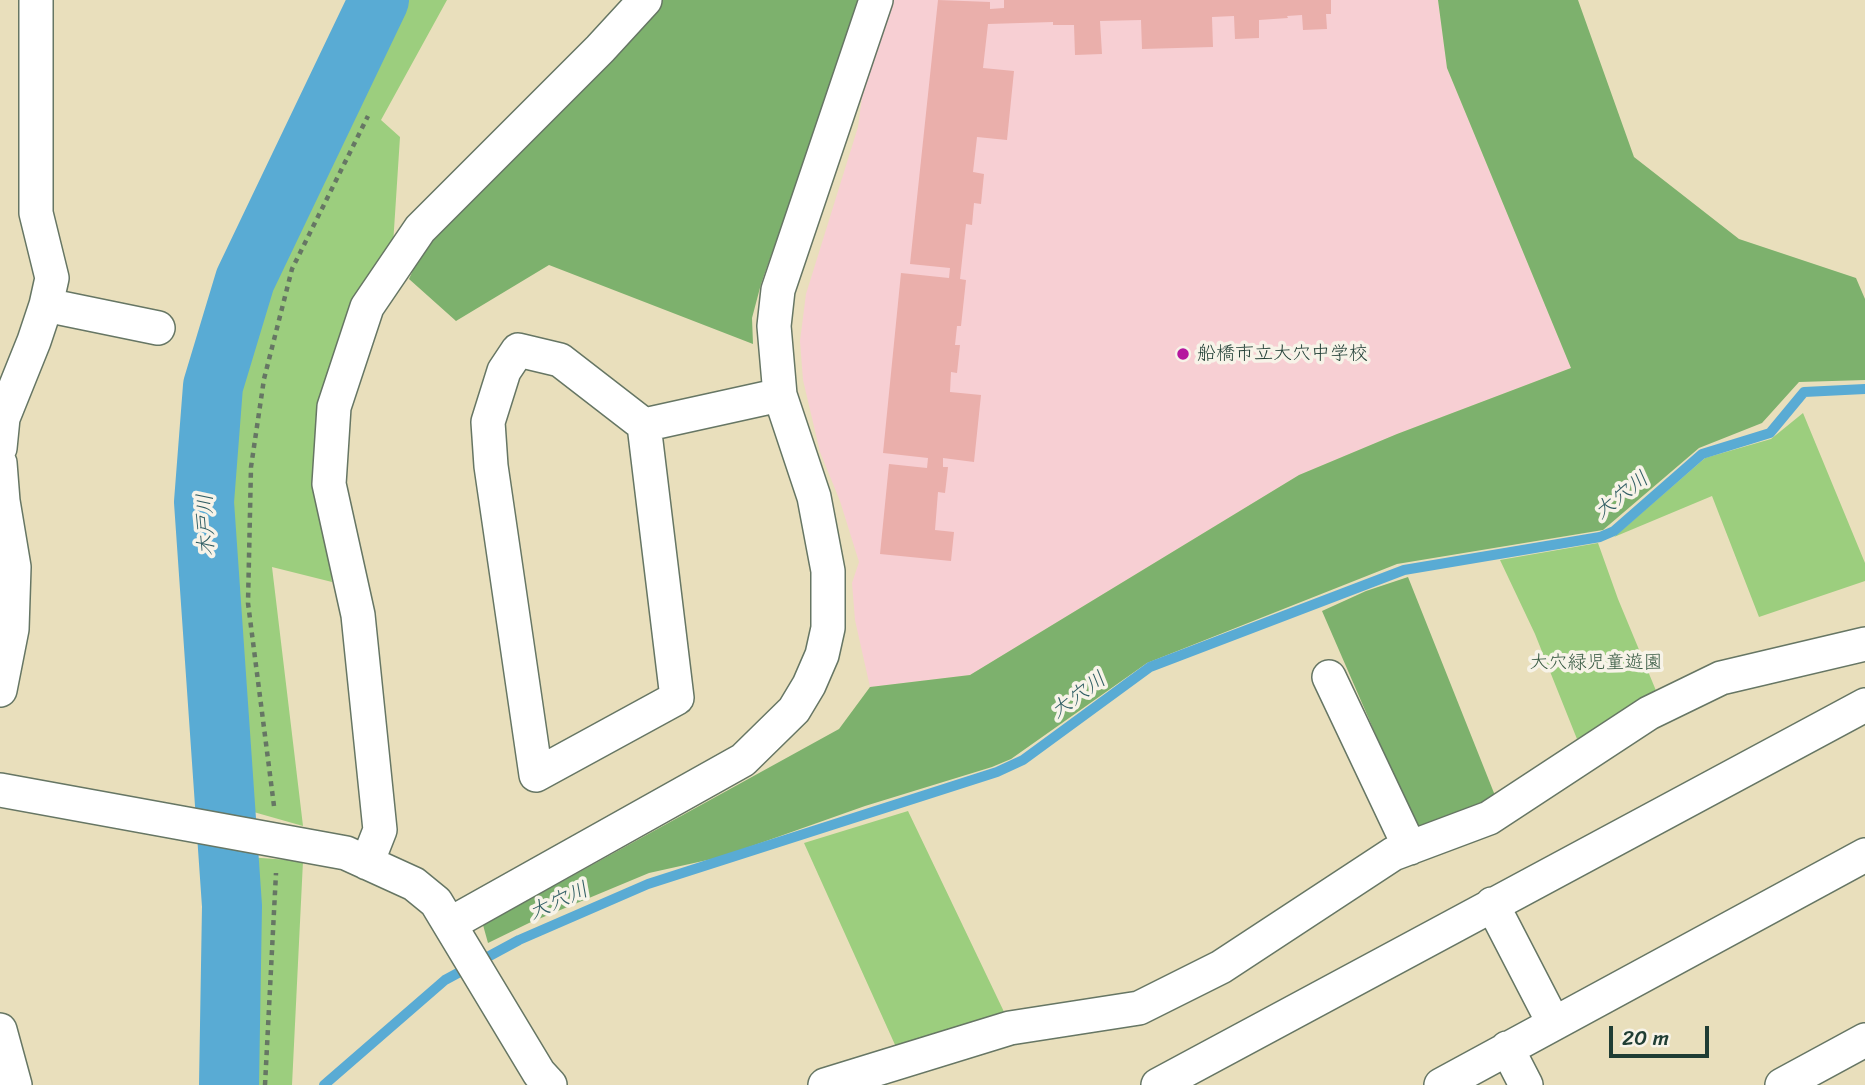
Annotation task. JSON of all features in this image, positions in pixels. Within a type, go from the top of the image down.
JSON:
[{"type":"street","points":[[0,448],[3,418],[46,305],[52,278],[36,213],[36,0]]},
{"type":"street","points":[[367,863],[380,830],[358,615],[329,484],[334,407],[367,307],[420,229],[600,49],[645,0]]},
{"type":"street","points":[[450,924],[743,760],[776,729],[799,702],[822,655],[828,628],[828,571],[814,497],[780,395],[774,326],[778,290],[876,0]]},
{"type":"street","points":[[46,305],[158,328]]},
{"type":"street","points":[[645,425],[677,698],[536,775],[491,466],[488,422],[504,371],[519,350],[560,360],[645,425],[780,395]]},
{"type":"street","points":[[0,379],[28,355]]},
{"type":"street","points":[[0,463],[14,567],[12,629],[0,690]]},
{"type":"street","points":[[825,1085],[1010,1028],[1139,1008],[1221,967],[1393,854],[1489,818],[1649,713],[1721,678],[1853,646],[1865,673]]},
{"type":"street","points":[[1329,677],[1410,848]]},
{"type":"street","points":[[1158,1085],[1865,705]]},
{"type":"street","points":[[0,790],[346,853],[414,884],[436,902],[539,1073],[550,1085]]},
{"type":"street","points":[[1441,1085],[1865,855]]},
{"type":"street","points":[[1492,904],[1553,1022]]},
{"type":"street","points":[[0,1030],[15,1085]]},
{"type":"street","points":[[1782,1085],[1865,1040]]},
{"type":"street","points":[[1507,1048],[1526,1085]]},
{"type":"path","points":[[274,807],[248,603],[251,467],[264,379],[292,269],[368,116]]},
{"type":"path","points":[[265,1085],[276,862]]},
{"type":"shaded area","name":"船橋市立大穴中学校","points":[[888,0],[1438,0],[1447,68],[1571,368],[1397,434],[1299,475],[970,675],[870,687],[855,620],[852,583],[859,562],[840,501],[820,452],[803,380],[800,341],[806,294],[858,127],[866,67]]},
{"type":"green space","points":[[400,0],[447,0],[381,120],[400,137],[393,245],[321,495],[332,582],[272,567],[303,826],[243,809],[222,552],[224,394],[257,277]]},
{"type":"green space","points":[[660,0],[861,0],[761,284],[752,318],[753,344],[549,265],[456,321],[409,279],[429,235]]},
{"type":"green space","points":[[1438,0],[1578,0],[1634,157],[1739,239],[1856,278],[1865,299],[1865,380],[1799,382],[1762,423],[1699,448],[1603,530],[1397,564],[1147,663],[1011,759],[992,767],[865,806],[721,857],[649,873],[488,943],[483,925],[839,729],[870,687],[970,675],[1299,475],[1397,434],[1571,368],[1447,68]]},
{"type":"green space","points":[[1803,413],[1865,563],[1865,581],[1759,617],[1712,496],[1614,537],[1705,458],[1771,439]]},
{"type":"green space","name":"大穴緑児童遊園","points":[[1598,543],[1657,693],[1577,739],[1535,634],[1500,560]]},
{"type":"green space","points":[[1408,577],[1496,798],[1418,832],[1322,611],[1366,591]]},
{"type":"green space","points":[[908,811],[1006,1016],[896,1047],[804,843]]},
{"type":"green space","points":[[247,857],[303,861],[292,1085],[245,1085]]},
{"type":"building","points":[[938,0],[990,2],[990,9],[1004,8],[1004,0],[1331,0],[1331,14],[1326,14],[1327,29],[1303,30],[1302,15],[1287,16],[1288,18],[1259,20],[1259,38],[1235,39],[1234,16],[1212,17],[1213,47],[1142,49],[1141,20],[1100,21],[1102,54],[1075,55],[1074,25],[1053,25],[1053,22],[988,24],[983,68],[1014,71],[1007,140],[977,137],[973,172],[984,174],[981,204],[974,203],[972,225],[966,224],[960,279],[966,280],[961,326],[957,326],[955,345],[960,345],[957,373],[951,372],[950,392],[981,395],[974,462],[943,458],[943,467],[948,467],[945,493],[938,492],[935,530],[954,532],[951,561],[880,554],[889,464],[927,468],[928,458],[883,453],[901,273],[949,278],[950,268],[910,264]]},
{"type":"waterway","name":"木戸川","points":[[229,1085],[232,906],[204,502],[213,386],[245,280],[379,0]]},
{"type":"waterway","name":"大穴川","points":[[324,1085],[445,980],[519,940],[648,884],[997,772],[1023,760],[1150,667],[1404,570],[1600,537],[1614,531],[1702,454],[1770,433],[1804,392],[1865,389]]},
{"type":"place","name":"船橋市立大穴中学校","points":[[1183,354]]}]
